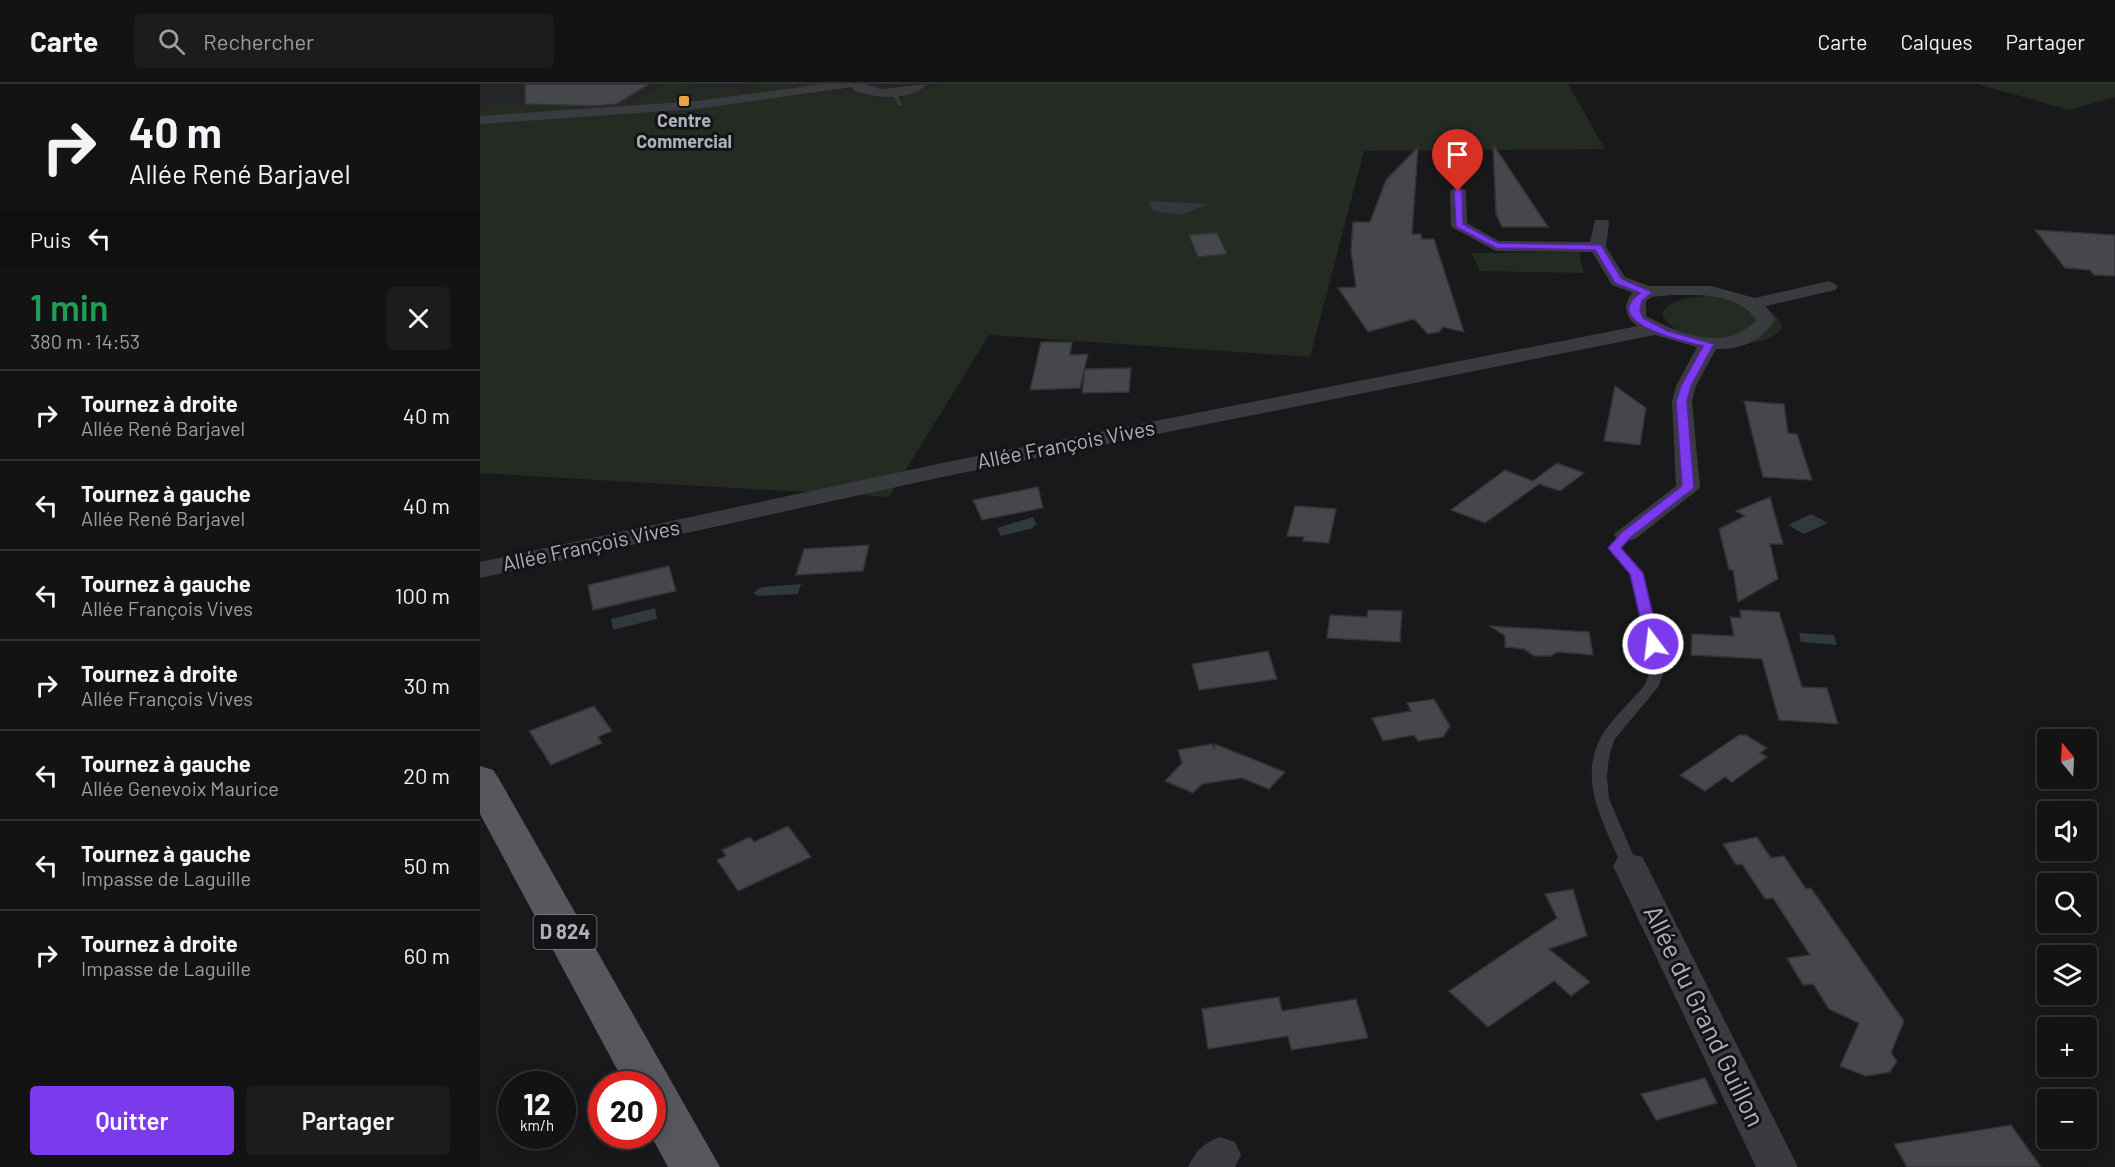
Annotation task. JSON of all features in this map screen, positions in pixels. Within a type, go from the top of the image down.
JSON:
[{"type":"main road","name":"D 824","points":[[480,779],[643,1071]]},
{"type":"main road","points":[[666,1114],[696,1167]]},
{"type":"street","points":[[804,92],[849,84]]},
{"type":"street","points":[[480,120],[697,105],[861,87],[897,98],[923,84]]},
{"type":"street","points":[[1458,191],[1459,225],[1496,246],[1598,247]]},
{"type":"street","points":[[1601,223],[1598,247],[1618,281],[1647,292],[1695,290],[1731,296],[1752,304],[1829,286]]},
{"type":"street","points":[[1647,292],[1637,300],[1635,310],[1638,319],[1654,329]]},
{"type":"street","name":"Allée François Vives","points":[[480,570],[947,469],[1654,329],[1709,344],[1744,338],[1762,326],[1766,320],[1762,311],[1752,304]]},
{"type":"street","points":[[1626,534],[1688,488],[1682,401],[1686,386],[1709,344]]},
{"type":"street","name":"Allée du Grand Guillon","points":[[1630,866],[1778,1167]]},
{"type":"lane","points":[[1626,534],[1614,548],[1636,573],[1653,644],[1656,675],[1644,698],[1607,739],[1599,777],[1605,810],[1630,866]]},
{"type":"shaded area","points":[[480,84],[982,84],[895,102],[480,119]]},
{"type":"shaded area","points":[[665,84],[692,84],[686,88],[747,89],[755,84],[839,84],[753,96],[480,118],[480,107],[486,104],[599,107],[605,104],[631,104]]},
{"type":"shaded area","points":[[944,84],[1568,84],[1605,149],[1364,151],[1310,357],[989,335],[889,497],[480,473],[480,123],[822,93],[849,92],[885,100],[902,99],[908,93]]},
{"type":"shaded area","points":[[1977,84],[2115,84],[2115,97],[2069,110]]},
{"type":"shaded area","points":[[1149,201],[1210,204],[1180,215],[1153,211]]},
{"type":"shaded area","points":[[1579,252],[1584,273],[1480,271],[1472,253]]},
{"type":"shaded area","points":[[1707,296],[1751,302],[1762,306],[1771,311],[1782,328],[1772,337],[1757,342],[1720,343],[1684,333],[1670,325],[1662,314],[1676,302]]},
{"type":"shaded area","points":[[1811,514],[1828,523],[1804,534],[1788,525]]},
{"type":"shaded area","points":[[1033,517],[1037,525],[1033,526],[1034,528],[1001,536],[997,528]]},
{"type":"shaded area","points":[[801,584],[798,594],[758,596],[753,593],[762,587]]},
{"type":"shaded area","points":[[655,608],[657,619],[613,630],[611,619]]},
{"type":"shaded area","points":[[1799,633],[1834,635],[1837,645],[1801,642]]},
{"type":"building","points":[[525,84],[649,84],[617,104],[595,106],[525,104]]},
{"type":"building","points":[[1493,144],[1548,227],[1502,227],[1496,214]]},
{"type":"building","points":[[1418,147],[1412,234],[1421,234],[1422,239],[1434,239],[1464,332],[1443,327],[1439,332],[1428,334],[1414,319],[1368,332],[1338,288],[1356,287],[1351,251],[1353,222],[1370,222],[1386,180]]},
{"type":"building","points":[[2035,230],[2115,235],[2115,276],[2094,275],[2090,270],[2065,268]]},
{"type":"building","points":[[1217,233],[1227,254],[1198,257],[1189,235]]},
{"type":"building","points":[[1041,342],[1072,342],[1070,355],[1088,354],[1080,388],[1030,390]]},
{"type":"building","points":[[1131,368],[1129,392],[1082,393],[1085,369]]},
{"type":"building","points":[[1615,386],[1646,408],[1640,445],[1604,441]]},
{"type":"building","points":[[1744,401],[1784,404],[1788,433],[1797,434],[1812,480],[1763,477]]},
{"type":"building","points":[[1557,463],[1584,473],[1560,491],[1539,484],[1485,523],[1451,510],[1505,470],[1533,481]]},
{"type":"building","points":[[1038,487],[1043,508],[982,520],[973,500]]},
{"type":"building","points":[[1770,497],[1783,544],[1770,544],[1778,579],[1738,602],[1733,570],[1729,570],[1719,529],[1745,516],[1736,511]]},
{"type":"building","points":[[1295,506],[1336,509],[1329,543],[1303,541],[1304,537],[1287,536]]},
{"type":"building","points":[[869,545],[863,571],[796,575],[804,549]]},
{"type":"building","points":[[669,566],[676,591],[593,610],[588,585]]},
{"type":"building","points":[[1368,610],[1402,611],[1400,642],[1327,638],[1330,615],[1367,617]]},
{"type":"building","points":[[1740,610],[1779,612],[1802,687],[1827,688],[1838,724],[1779,720],[1762,659],[1691,655],[1692,634],[1734,636],[1730,617],[1741,618]]},
{"type":"building","points":[[1490,626],[1589,632],[1593,655],[1557,652],[1551,656],[1534,656],[1524,649],[1505,647],[1505,636]]},
{"type":"building","points":[[1268,651],[1277,679],[1199,690],[1192,664]]},
{"type":"building","points":[[1434,699],[1450,726],[1443,737],[1418,741],[1414,735],[1383,741],[1372,718],[1411,711],[1407,703]]},
{"type":"building","points":[[594,706],[612,731],[598,737],[602,743],[551,765],[529,731]]},
{"type":"building","points":[[1739,735],[1746,735],[1767,748],[1760,753],[1767,757],[1732,782],[1725,777],[1705,791],[1680,775]]},
{"type":"building","points":[[1212,744],[1214,748],[1215,744],[1285,772],[1269,789],[1242,778],[1202,784],[1193,793],[1165,781],[1182,763],[1178,750]]},
{"type":"building","points":[[788,826],[811,857],[738,891],[717,860],[726,856],[722,850],[750,837],[754,842]]},
{"type":"building","points":[[1757,837],[1771,858],[1784,856],[1806,889],[1811,888],[1904,1021],[1891,1053],[1897,1061],[1890,1072],[1866,1076],[1840,1066],[1859,1023],[1829,1009],[1813,984],[1803,985],[1787,958],[1810,955],[1773,898],[1765,899],[1742,864],[1736,865],[1723,844]]},
{"type":"building","points":[[1573,889],[1587,936],[1549,949],[1590,982],[1571,996],[1554,981],[1488,1027],[1449,991],[1557,918],[1545,894]]},
{"type":"building","points":[[1279,997],[1282,1011],[1356,999],[1368,1038],[1291,1050],[1288,1036],[1208,1049],[1202,1009]]},
{"type":"building","points":[[1705,1078],[1717,1103],[1656,1120],[1641,1094]]},
{"type":"building","points":[[2011,1125],[2041,1167],[1907,1167],[1894,1144]]},
{"type":"place","name":"Centre Commercial","points":[[684,101]]},
{"type":"route","points":[[1458,191],[1459,225],[1496,246],[1598,247],[1618,281],[1647,292],[1637,300],[1635,310],[1638,319],[1665,333],[1709,344],[1686,386],[1682,401],[1688,488],[1626,534],[1614,548],[1627,560],[1636,573],[1653,644]]}]
